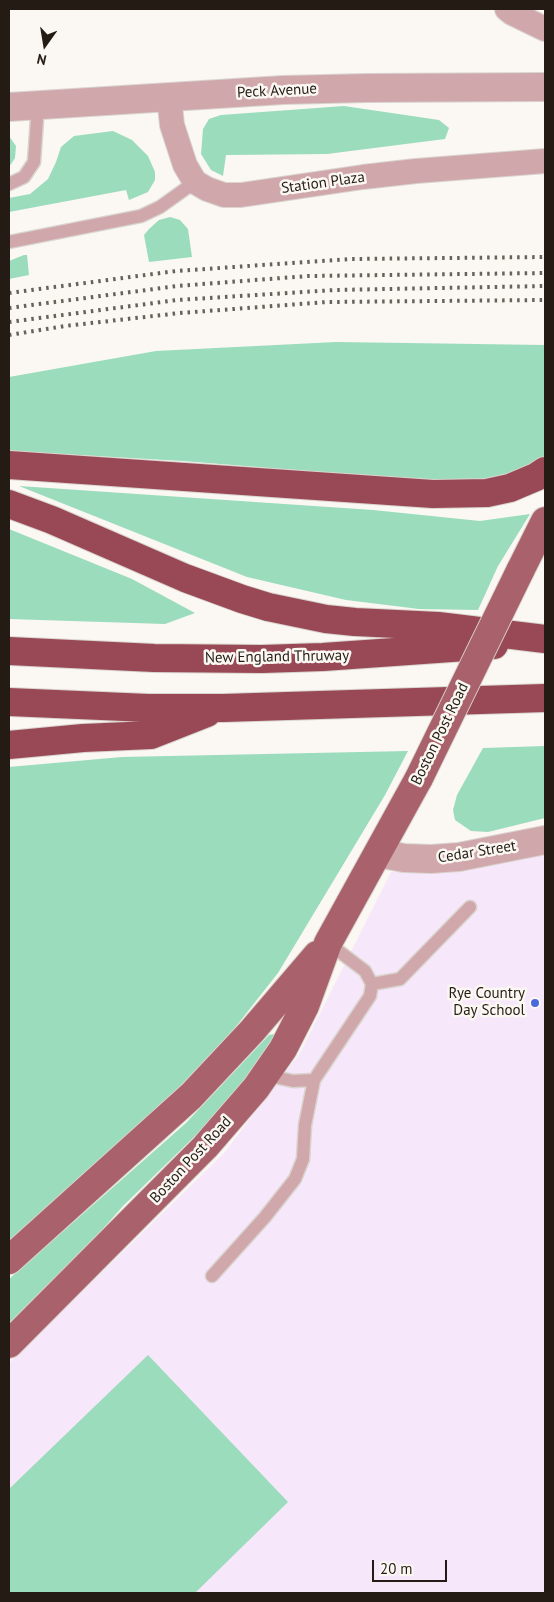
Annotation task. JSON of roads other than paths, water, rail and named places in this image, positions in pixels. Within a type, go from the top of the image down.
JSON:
[{"type":"highway","points":[[9,466],[432,494],[487,493],[502,490],[527,481],[545,471]]},
{"type":"highway","points":[[9,504],[60,523],[185,578],[242,599],[268,606],[326,619],[438,626],[545,640]]},
{"type":"highway","name":"New England Thruway","points":[[9,651],[154,658],[262,659],[323,657],[545,640]]},
{"type":"highway","points":[[9,702],[148,708],[222,708],[545,698]]},
{"type":"highway","points":[[9,745],[83,738],[151,735],[222,708]]},
{"type":"main road","name":"Boston Post Road","points":[[9,1344],[205,1147],[256,1088],[283,1049],[305,1006],[328,943],[419,778],[545,521]]},
{"type":"main road","name":"Boston Post Road","points":[[9,1260],[191,1096],[252,1031],[328,943]]},
{"type":"street","points":[[507,9],[545,29]]},
{"type":"street","name":"Peck Avenue","points":[[9,107],[283,90],[545,87]]},
{"type":"street","points":[[169,96],[172,125],[176,140],[185,166],[195,182]]},
{"type":"street","name":"Station Plaza","points":[[195,182],[224,195],[241,196],[363,177],[545,161]]},
{"type":"street","name":"Cedar Street","points":[[378,853],[404,858],[459,857],[545,840]]},
{"type":"lane","points":[[9,184],[24,177],[34,162],[38,105]]},
{"type":"lane","points":[[9,242],[141,216],[160,207],[195,182]]},
{"type":"lane","points":[[372,984],[400,979],[470,907]]},
{"type":"lane","points":[[212,1276],[265,1217],[295,1179],[303,1159],[305,1125],[314,1080],[370,996],[372,984],[365,970],[328,943]]},
{"type":"lane","points":[[265,1075],[293,1081],[314,1080]]},
{"type":"railway","points":[[9,293],[176,271],[351,259],[545,257]]},
{"type":"railway","points":[[9,308],[177,286],[308,276],[545,273]]},
{"type":"railway","points":[[9,322],[177,300],[335,290],[545,286]]},
{"type":"railway","points":[[9,335],[65,326],[180,313],[327,302],[545,300]]},
{"type":"place","name":"Rye Country Day School","points":[[535,1003]]}]
